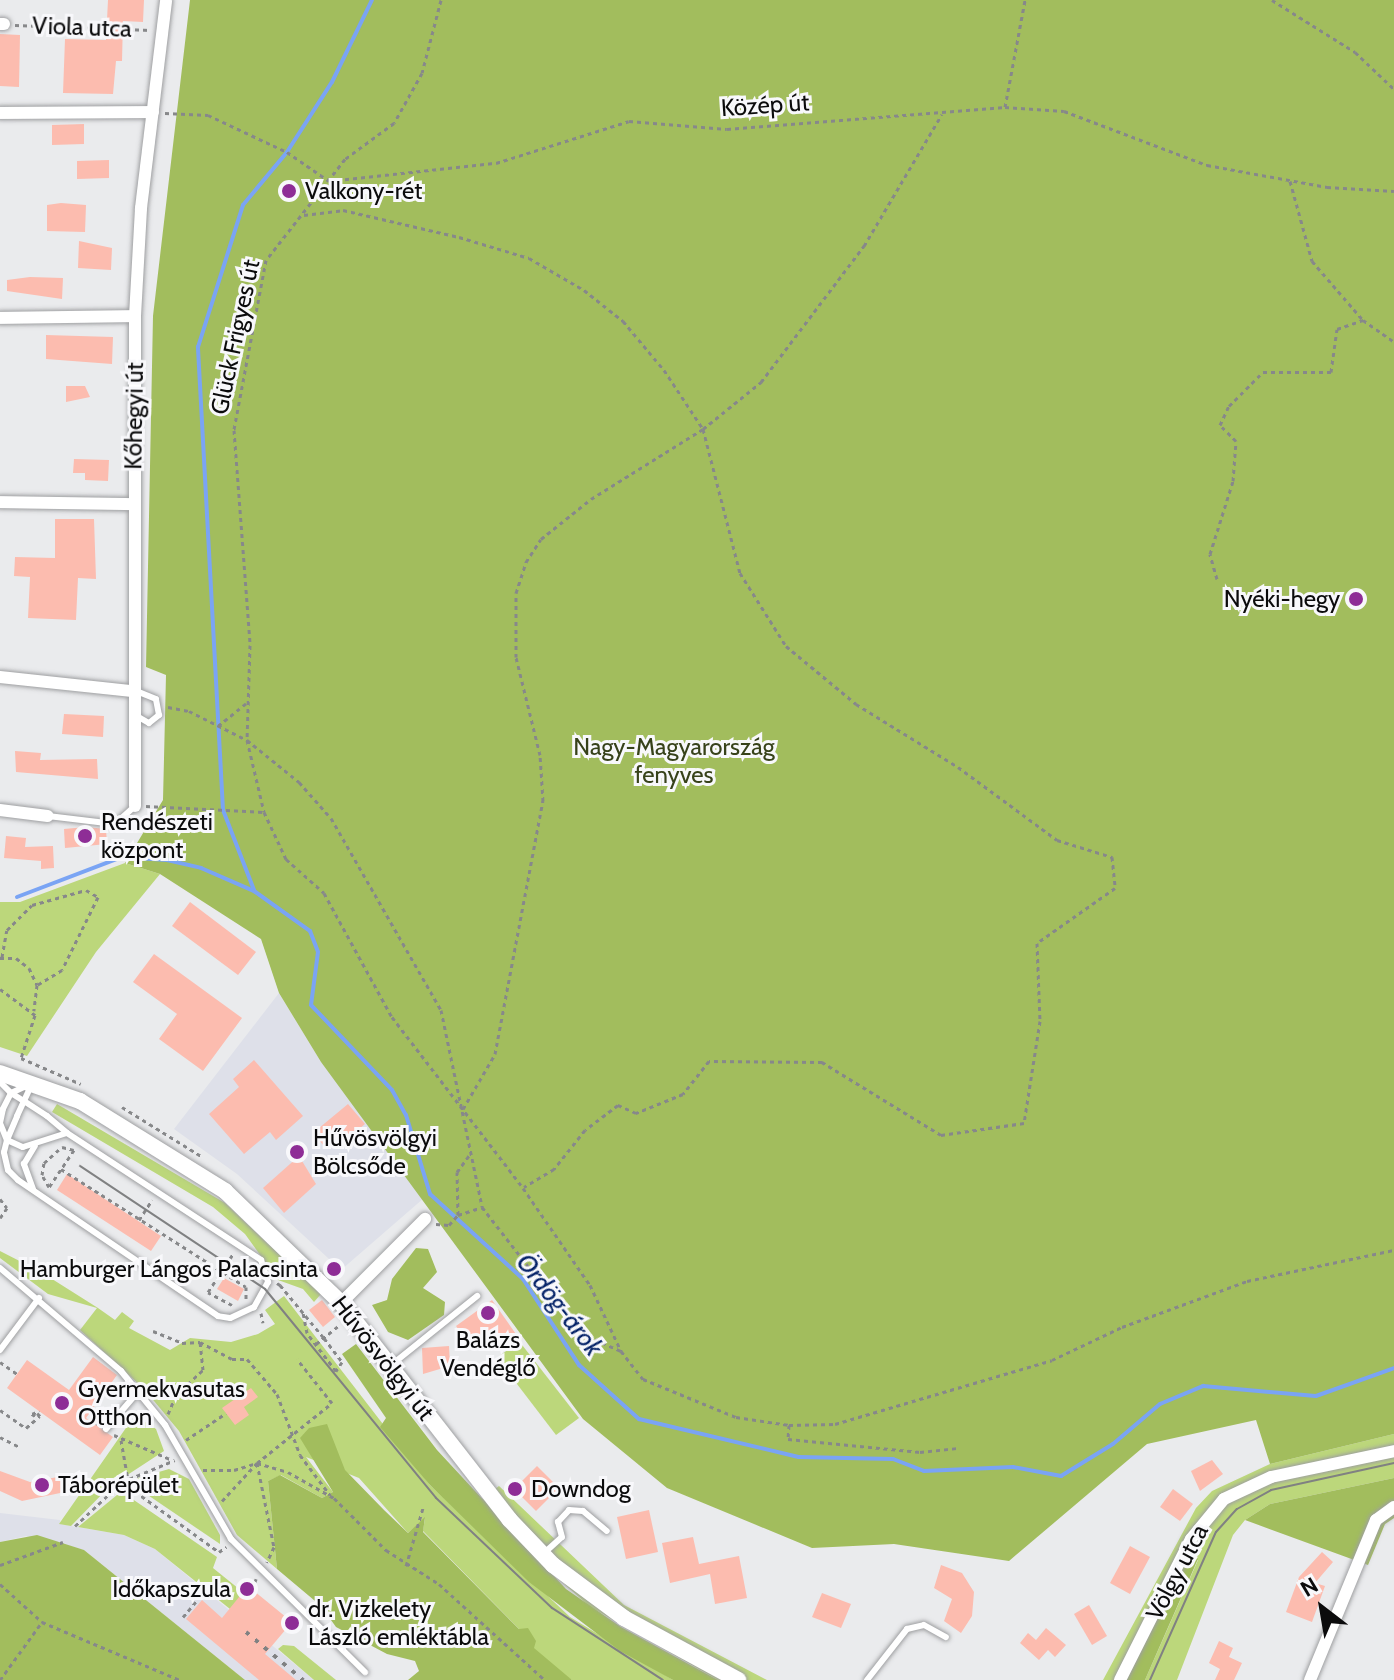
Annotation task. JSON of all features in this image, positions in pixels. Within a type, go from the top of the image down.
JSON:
[{"type":"main road","name":"Hűvösvölgyi út","points":[[0,1073],[103,1113],[204,1176],[284,1242],[341,1303],[542,1555],[624,1618],[738,1680]]},
{"type":"street","name":"Kőhegyi út","points":[[135,806],[132,691],[135,316],[166,0]]},
{"type":"street","points":[[0,113],[153,112]]},
{"type":"street","points":[[0,318],[135,316]]},
{"type":"street","points":[[0,502],[134,504]]},
{"type":"street","points":[[0,677],[132,691]]},
{"type":"street","points":[[0,810],[48,816]]},
{"type":"street","points":[[341,1303],[425,1219]]},
{"type":"street","name":"Völgy utca","points":[[1120,1680],[1191,1539],[1224,1499],[1271,1477],[1394,1451]]},
{"type":"street","points":[[1310,1680],[1376,1520],[1394,1507]]},
{"type":"lane","points":[[132,691],[147,693],[159,706],[159,715],[149,723],[132,711]]},
{"type":"lane","points":[[48,816],[115,824],[135,806]]},
{"type":"lane","points":[[0,1082],[11,1093],[67,1133],[261,1260],[267,1278],[254,1307],[230,1318],[218,1316],[34,1191],[8,1170],[7,1140],[0,1123],[3,1109],[11,1093],[32,1083]]},
{"type":"lane","points":[[7,1140],[32,1083]]},
{"type":"lane","points":[[0,1098],[3,1109]]},
{"type":"lane","points":[[7,1140],[23,1147],[67,1133]]},
{"type":"lane","points":[[34,1191],[24,1164],[42,1142]]},
{"type":"lane","points":[[0,1268],[39,1298],[121,1371],[165,1425],[233,1541],[365,1672]]},
{"type":"lane","points":[[390,1366],[477,1296]]},
{"type":"lane","points":[[0,1350],[39,1298]]},
{"type":"lane","points":[[103,1427],[137,1393]]},
{"type":"lane","points":[[542,1555],[562,1537],[558,1522],[569,1510],[583,1511],[607,1531]]},
{"type":"lane","points":[[867,1680],[907,1629],[924,1625],[946,1637]]},
{"type":"path","name":"Glück Frigyes út","points":[[441,0],[422,73],[394,123],[345,159],[266,260],[234,430],[250,645],[247,740],[264,812],[286,859],[324,893],[392,1017],[523,1188],[590,1285],[621,1351]]},
{"type":"path","points":[[1005,107],[1025,0]]},
{"type":"path","points":[[1272,0],[1355,52],[1394,89]]},
{"type":"path","name":"Viola utca","points":[[2,24],[163,31]]},
{"type":"path","name":"Közép út","points":[[329,181],[496,163],[629,121],[727,129],[1005,107],[1064,111],[1207,165],[1290,181],[1394,191]]},
{"type":"path","points":[[153,112],[208,115],[287,152],[329,181]]},
{"type":"path","points":[[463,1109],[495,1054],[543,801],[540,755],[516,657],[516,593],[526,562],[541,539],[591,499],[703,429],[761,382],[805,328],[864,246],[942,114]]},
{"type":"path","points":[[1290,181],[1312,261],[1363,320],[1394,342]]},
{"type":"path","points":[[304,215],[343,210],[529,258],[623,321],[664,370],[703,429],[740,573],[786,646],[856,704],[958,767],[1057,840],[1112,857],[1115,888],[1037,943],[1040,1021],[1024,1123],[941,1135],[822,1062],[709,1061],[683,1094],[636,1113],[618,1105],[585,1130],[554,1169],[523,1188]]},
{"type":"path","points":[[1217,579],[1210,554],[1233,481],[1236,441],[1220,425],[1229,406],[1263,372],[1331,372],[1337,329],[1363,320]]},
{"type":"path","points":[[218,726],[248,702]]},
{"type":"path","points":[[159,706],[189,711],[247,740],[299,782],[331,818],[441,1010],[482,1207],[580,1333],[621,1351],[643,1379],[736,1417],[789,1425],[871,1416],[1052,1360],[1122,1327],[1247,1281],[1394,1250]]},
{"type":"path","points":[[135,806],[264,812]]},
{"type":"path","points":[[21,1058],[34,1011],[37,985],[23,962],[1,958],[7,930],[32,905],[86,890],[98,897],[62,970],[37,985]]},
{"type":"path","points":[[0,989],[34,1011]]},
{"type":"path","points":[[68,1147],[74,1150],[61,1169],[49,1187],[42,1175],[44,1163],[52,1152],[68,1147]]},
{"type":"path","points":[[458,1215],[457,1172],[471,1153]]},
{"type":"path","points":[[61,1169],[246,1287],[246,1302]]},
{"type":"path","points":[[0,1199],[7,1208],[0,1218]]},
{"type":"path","points":[[139,1220],[152,1200]]},
{"type":"path","points":[[449,1225],[458,1215],[482,1207]]},
{"type":"path","points":[[233,1254],[208,1292],[233,1306],[246,1302],[266,1318],[263,1323]]},
{"type":"path","points":[[267,1278],[303,1313],[342,1362],[336,1371],[307,1333],[303,1313]]},
{"type":"path","points":[[316,1344],[344,1321]]},
{"type":"path","points":[[153,1331],[182,1343],[200,1342],[254,1364],[277,1394],[304,1463],[334,1498],[406,1566],[439,1584],[545,1680]]},
{"type":"path","points":[[165,1425],[176,1395],[203,1370],[200,1342]]},
{"type":"path","points":[[226,1497],[257,1463],[332,1403],[297,1359]]},
{"type":"path","points":[[0,1362],[17,1374]]},
{"type":"path","points":[[0,1410],[26,1428],[37,1413]]},
{"type":"path","points":[[178,1445],[226,1413]]},
{"type":"path","points":[[89,1419],[103,1427]]},
{"type":"path","points":[[789,1425],[788,1439],[920,1452],[957,1448]]},
{"type":"path","points":[[0,1437],[20,1447]]},
{"type":"path","points":[[128,1479],[120,1440],[151,1447],[172,1460]]},
{"type":"path","points":[[75,1526],[122,1482],[172,1460],[187,1460],[218,1471],[257,1463],[288,1472],[334,1498]]},
{"type":"path","points":[[257,1463],[275,1549],[260,1568]]},
{"type":"path","points":[[122,1482],[219,1552],[233,1541]]},
{"type":"path","points":[[406,1566],[423,1508]]},
{"type":"path","points":[[0,1565],[63,1542]]},
{"type":"path","points":[[0,1584],[42,1622],[180,1680]]},
{"type":"path","points":[[183,1617],[199,1598]]},
{"type":"path","points":[[0,1680],[42,1622]]},
{"type":"shaded area","name":"Hűvösvölgyi Bölcsőde","points":[[279,993],[321,1062],[424,1198],[341,1270],[237,1174],[174,1129]]},
{"type":"shaded area","points":[[0,1513],[60,1520],[60,1524],[124,1535],[155,1549],[314,1680],[245,1680],[84,1550],[26,1536],[0,1542]]},
{"type":"green space","name":"Nagy-Magyarország fenyves","points":[[190,0],[1394,0],[1394,1434],[1270,1464],[1256,1420],[1147,1444],[1009,1561],[894,1544],[812,1548],[667,1488],[583,1419],[321,1062],[279,993],[261,939],[160,874],[125,863],[163,800],[166,675],[146,667],[153,316]]},
{"type":"green space","points":[[125,863],[160,874],[96,952],[27,1056],[0,1047],[0,902],[20,902]]},
{"type":"green space","points":[[57,1104],[225,1203],[321,1294],[314,1302],[303,1289],[278,1280],[245,1234],[213,1207],[52,1112]]},
{"type":"green space","points":[[416,1248],[428,1249],[437,1272],[423,1288],[445,1302],[444,1315],[408,1340],[388,1332],[372,1305],[387,1300],[392,1279]]},
{"type":"green space","points":[[0,1251],[41,1272],[98,1308],[115,1320],[122,1312],[134,1321],[129,1328],[170,1350],[190,1338],[231,1342],[258,1334],[275,1324],[265,1310],[284,1296],[430,1485],[570,1617],[673,1680],[572,1680],[558,1672],[533,1648],[528,1629],[519,1629],[423,1531],[425,1518],[408,1533],[359,1478],[306,1457],[333,1492],[322,1498],[281,1475],[268,1481],[277,1569],[237,1535],[179,1431],[144,1389],[80,1330],[97,1308],[48,1294],[0,1258]]},
{"type":"green space","points":[[519,1341],[579,1418],[556,1435],[497,1358]]},
{"type":"green space","points":[[356,1344],[437,1450],[566,1589],[621,1627],[718,1680],[673,1680],[620,1651],[529,1582],[430,1485],[380,1427],[386,1418],[342,1354]]},
{"type":"green space","points":[[142,1420],[156,1429],[164,1451],[109,1487],[71,1526],[59,1524],[128,1425]]},
{"type":"green space","points":[[327,1424],[345,1470],[408,1533],[425,1517],[423,1532],[519,1629],[528,1628],[536,1641],[534,1648],[572,1680],[408,1680],[419,1671],[415,1661],[387,1654],[336,1627],[321,1606],[277,1569],[268,1481],[280,1475],[322,1498],[333,1492],[300,1438],[309,1428]]},
{"type":"green space","points":[[1394,1434],[1394,1478],[1270,1504],[1245,1520],[1233,1535],[1177,1680],[1145,1680],[1198,1560],[1190,1555],[1124,1680],[1103,1680],[1196,1508],[1212,1491],[1270,1464]]},
{"type":"green space","points":[[169,1469],[189,1479],[220,1535],[220,1544],[133,1485],[138,1478]]},
{"type":"green space","points":[[1394,1478],[1394,1518],[1385,1524],[1368,1565],[1245,1520],[1270,1504]]},
{"type":"green space","points":[[499,1486],[624,1605],[767,1680],[718,1680],[589,1606],[522,1546],[481,1500]]},
{"type":"green space","points":[[117,1495],[128,1496],[217,1557],[213,1568],[244,1593],[230,1609],[155,1549],[124,1535],[78,1527]]},
{"type":"green space","points":[[37,1535],[84,1550],[245,1680],[0,1680],[0,1542]]},
{"type":"green space","points":[[1190,1554],[1198,1559],[1145,1680],[1125,1680]]},
{"type":"green space","points":[[283,1645],[294,1646],[336,1680],[314,1680],[278,1649]]},
{"type":"building","points":[[108,0],[144,0],[143,22],[123,21],[122,61],[116,61],[113,94],[63,93],[65,39],[106,40]]},
{"type":"building","points":[[0,34],[20,35],[19,87],[0,86]]},
{"type":"building","points":[[84,124],[84,144],[52,145],[52,125]]},
{"type":"building","points":[[109,160],[109,178],[77,179],[77,161]]},
{"type":"building","points":[[47,205],[86,205],[85,232],[47,231]]},
{"type":"building","points":[[79,241],[112,248],[111,270],[78,268]]},
{"type":"building","points":[[63,278],[62,299],[7,291],[7,280]]},
{"type":"building","points":[[46,335],[113,337],[112,364],[46,359]]},
{"type":"building","points":[[66,386],[85,386],[90,397],[66,402]]},
{"type":"building","points":[[74,459],[109,460],[108,481],[85,480],[85,473],[73,473]]},
{"type":"building","points":[[55,519],[94,519],[96,579],[78,578],[76,620],[28,618],[30,577],[14,576],[15,557],[55,558]]},
{"type":"building","points":[[64,714],[104,716],[103,737],[62,734]]},
{"type":"building","points":[[15,751],[41,753],[40,760],[97,759],[98,779],[16,772]]},
{"type":"building","name":"Rendészeti központ","points":[[64,829],[106,829],[107,844],[65,848]]},
{"type":"building","points":[[6,836],[26,838],[25,847],[53,846],[54,868],[41,869],[41,861],[4,858]]},
{"type":"building","points":[[190,902],[256,952],[238,975],[172,926]]},
{"type":"building","points":[[154,954],[242,1018],[203,1071],[159,1039],[177,1014],[133,982]]},
{"type":"building","points":[[254,1060],[303,1116],[276,1140],[270,1132],[244,1154],[209,1114],[239,1087],[233,1079]]},
{"type":"building","points":[[348,1104],[365,1124],[341,1144],[335,1138],[324,1146],[313,1133]]},
{"type":"building","points":[[299,1156],[316,1184],[284,1213],[263,1188]]},
{"type":"building","points":[[67,1174],[161,1236],[151,1251],[57,1190]]},
{"type":"building","points":[[224,1278],[244,1289],[238,1301],[217,1289]]},
{"type":"building","points":[[322,1300],[335,1317],[323,1327],[309,1310]]},
{"type":"building","name":"Balázs Vendéglő","points":[[492,1300],[518,1337],[506,1345],[495,1330],[471,1347],[456,1326]]},
{"type":"building","points":[[449,1346],[450,1366],[423,1374],[422,1348]]},
{"type":"building","name":"Gyermekvasutas Otthon","points":[[93,1357],[117,1375],[86,1418],[113,1437],[100,1455],[7,1388],[27,1360],[69,1390]]},
{"type":"building","points":[[251,1388],[258,1397],[244,1407],[249,1415],[235,1425],[222,1408]]},
{"type":"building","points":[[1212,1460],[1223,1474],[1200,1491],[1191,1471]]},
{"type":"building","points":[[537,1466],[559,1488],[536,1511],[514,1489]]},
{"type":"building","name":"Táborépület","points":[[0,1471],[30,1482],[80,1473],[84,1488],[22,1501],[0,1491]]},
{"type":"building","points":[[1173,1489],[1193,1504],[1180,1521],[1160,1507]]},
{"type":"building","points":[[649,1510],[658,1552],[626,1559],[617,1517]]},
{"type":"building","points":[[693,1537],[699,1564],[739,1556],[747,1598],[715,1604],[710,1574],[670,1583],[662,1543]]},
{"type":"building","points":[[1130,1546],[1150,1557],[1130,1594],[1110,1583]]},
{"type":"building","points":[[1322,1552],[1333,1562],[1315,1583],[1325,1586],[1312,1622],[1286,1612],[1299,1577]]},
{"type":"building","points":[[941,1565],[962,1573],[974,1592],[972,1616],[961,1633],[944,1621],[952,1599],[934,1588]]},
{"type":"building","points":[[248,1586],[292,1622],[265,1654],[296,1680],[259,1680],[186,1619],[202,1600],[222,1618]]},
{"type":"building","points":[[822,1593],[851,1604],[841,1628],[812,1617]]},
{"type":"building","points":[[1089,1605],[1107,1636],[1092,1645],[1074,1614]]},
{"type":"building","points":[[1046,1628],[1066,1645],[1055,1657],[1048,1650],[1039,1660],[1020,1643],[1028,1633],[1036,1640]]},
{"type":"building","points":[[1219,1641],[1233,1648],[1229,1657],[1242,1663],[1234,1680],[1215,1680],[1220,1669],[1209,1663]]},
{"type":"waterway","points":[[254,890],[223,810],[198,347],[243,205],[287,152],[332,82],[372,0]]},
{"type":"waterway","name":"Ördög-árok","points":[[17,897],[122,857],[167,860],[201,868],[254,891],[310,931],[318,952],[311,1005],[392,1090],[406,1115],[430,1194],[523,1279],[579,1365],[639,1419],[799,1457],[893,1459],[924,1471],[1013,1467],[1061,1476],[1113,1444],[1160,1404],[1203,1386],[1316,1396],[1394,1368]]},
{"type":"tram line","points":[[80,1166],[265,1289],[436,1498],[552,1608],[663,1680]]},
{"type":"tram line","points":[[1150,1680],[1216,1532],[1237,1509],[1271,1490],[1394,1463]]},
{"type":"railway","points":[[246,1632],[303,1680]]},
{"type":"place","name":"Valkony-rét","points":[[289,191]]},
{"type":"place","name":"Nyéki-hegy","points":[[1356,599]]},
{"type":"place","name":"Rendészeti központ","points":[[85,836]]},
{"type":"place","name":"Hűvösvölgyi Bölcsőde","points":[[297,1152]]},
{"type":"place","name":"Hamburger Lángos Palacsinta","points":[[334,1269]]},
{"type":"place","name":"Balázs Vendéglő","points":[[488,1313]]},
{"type":"place","name":"Gyermekvasutas Otthon","points":[[62,1403]]},
{"type":"place","name":"Táborépület","points":[[42,1485]]},
{"type":"place","name":"Downdog","points":[[515,1489]]},
{"type":"place","name":"Időkapszula","points":[[247,1589]]},
{"type":"place","name":"dr. Vizkelety László emléktábla","points":[[292,1623]]}]
